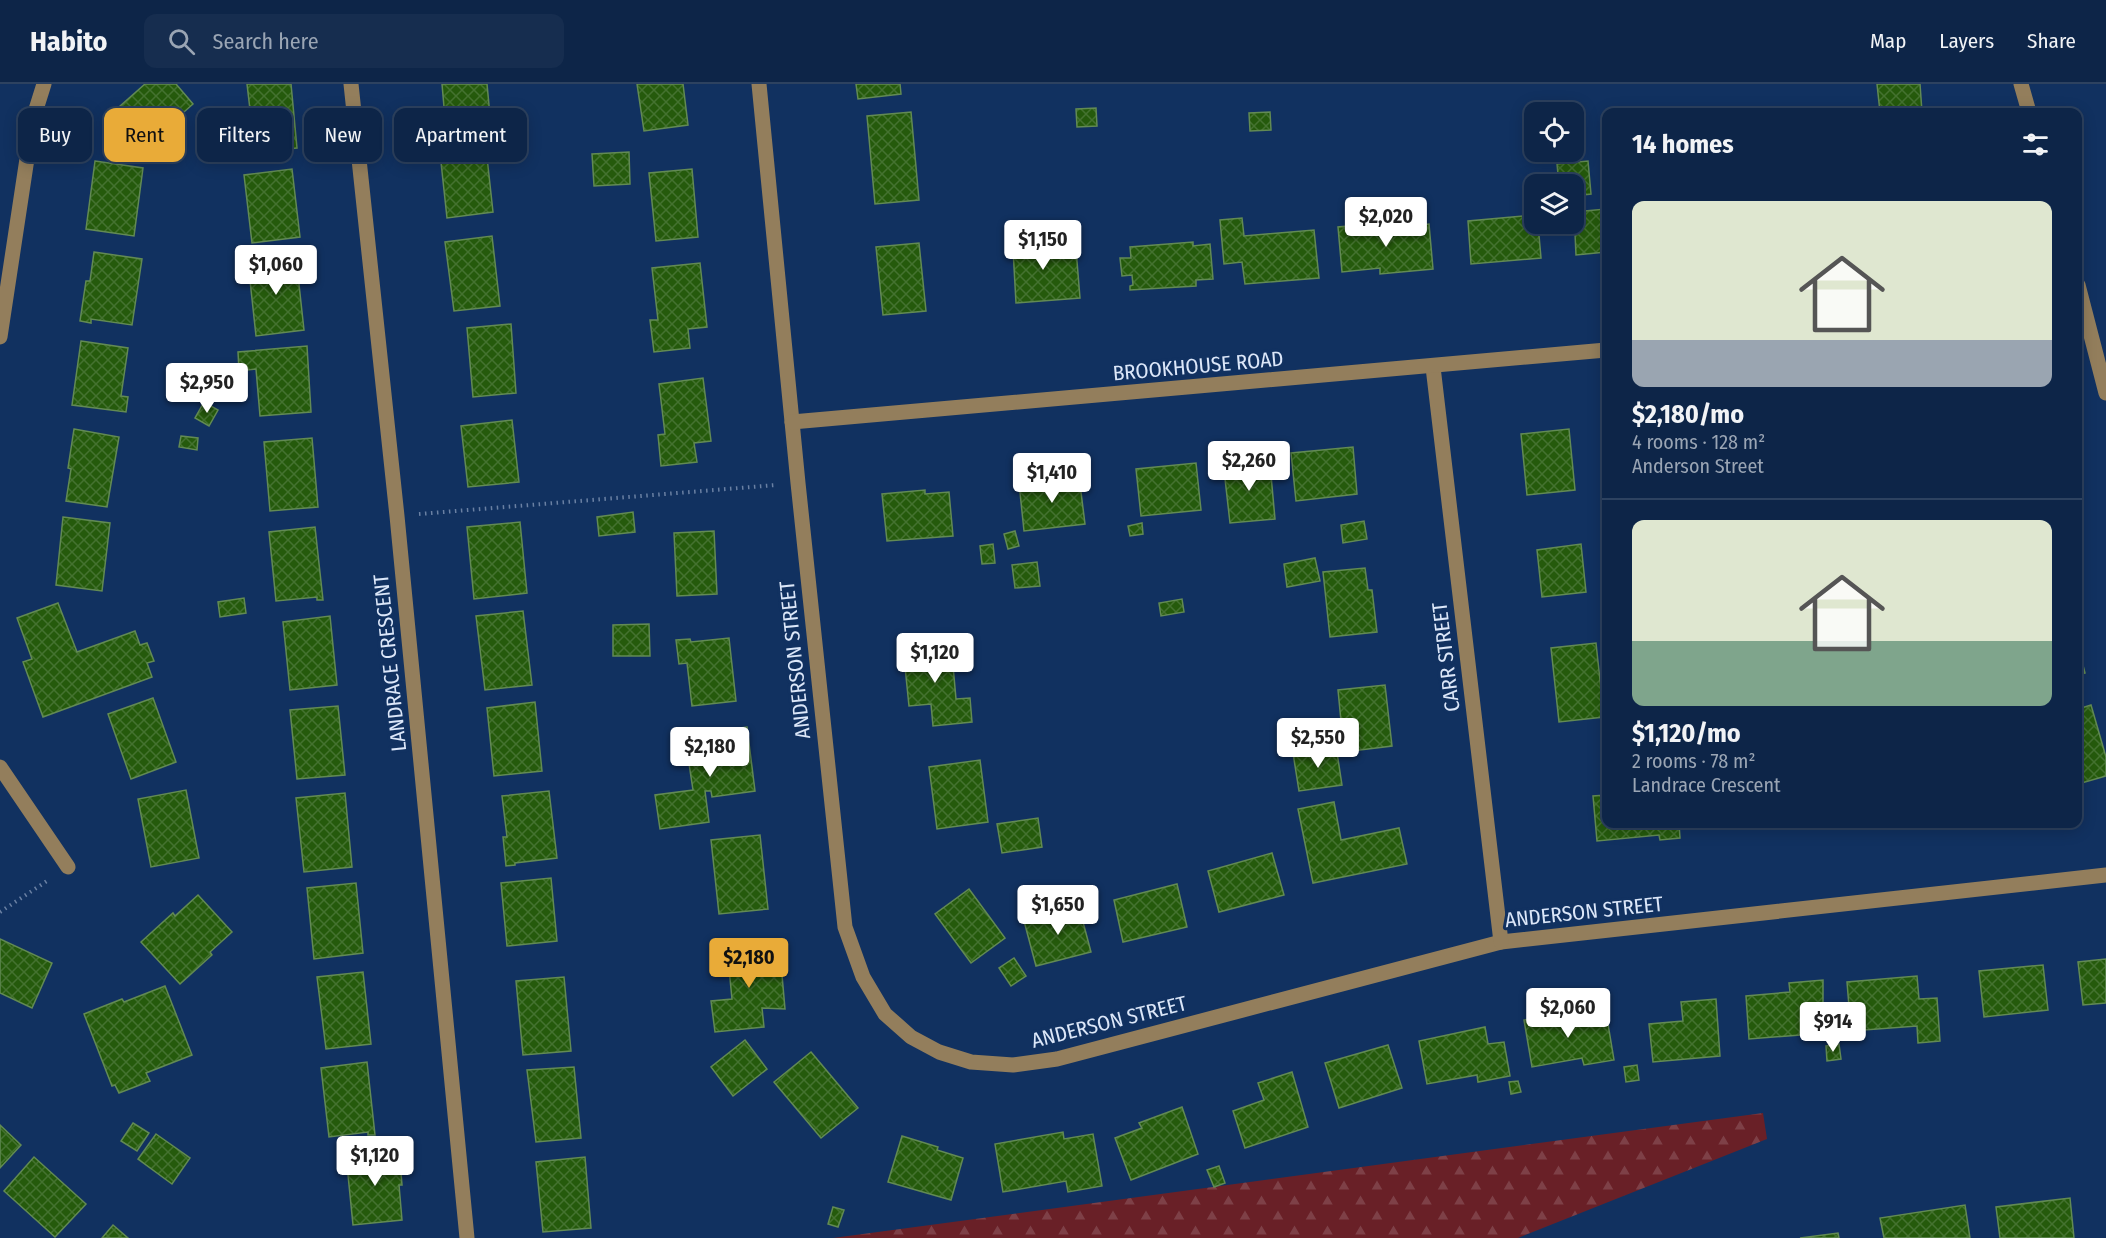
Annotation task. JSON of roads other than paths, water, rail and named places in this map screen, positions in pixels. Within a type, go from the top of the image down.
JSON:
[{"type":"street","points":[[0,337],[33,119],[44,84]]},
{"type":"street","name":"LANDRACE CRESCENT","points":[[351,84],[397,516],[467,1238]]},
{"type":"street","name":"ANDERSON STREET","points":[[759,84],[845,927],[863,977],[885,1014],[911,1037],[939,1052],[971,1062],[1013,1065],[1058,1059],[1501,942],[2106,875]]},
{"type":"street","points":[[2021,84],[2028,108]]},
{"type":"street","points":[[2082,312],[2106,393]]},
{"type":"street","name":"BROOKHOUSE ROAD","points":[[792,422],[1602,350]]},
{"type":"street","name":"CARR STREET","points":[[1433,367],[1501,942]]},
{"type":"street","points":[[0,767],[68,867]]}]
